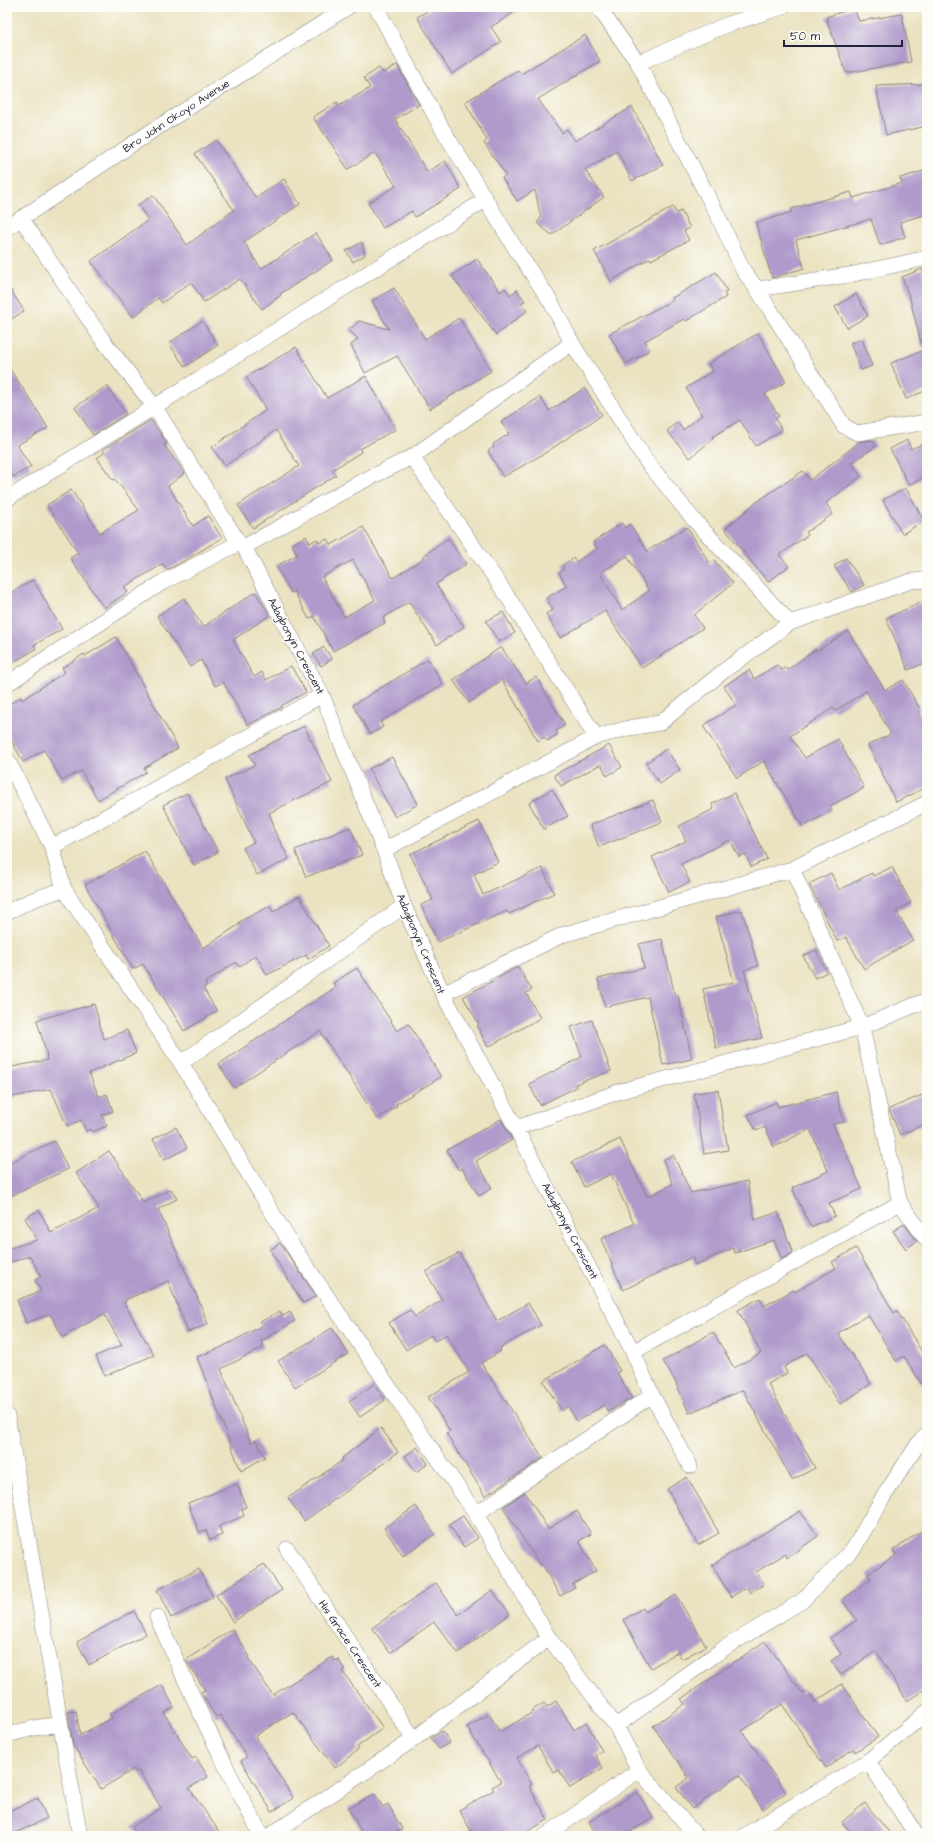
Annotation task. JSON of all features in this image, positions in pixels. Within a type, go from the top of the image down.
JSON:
[{"type":"street","name":"Bro John Okoyo Avenue","points":[[7,228],[155,129],[348,7]]},
{"type":"street","points":[[376,7],[440,125],[517,252],[551,302],[572,343],[647,462],[694,520],[790,623]]},
{"type":"street","points":[[598,7],[638,63],[718,216],[743,270],[757,289],[844,426],[857,433],[927,422]]},
{"type":"street","points":[[638,63],[726,25],[782,7]]},
{"type":"street","points":[[7,499],[485,200]]},
{"type":"street","name":"Adagbonyin Crescent","points":[[21,218],[102,339],[163,419],[241,545],[322,695],[384,850],[404,906],[443,994],[516,1128],[633,1352],[652,1395],[690,1466]]},
{"type":"street","points":[[757,289],[849,275],[927,258]]},
{"type":"street","points":[[7,684],[163,582],[241,545],[412,457],[572,343]]},
{"type":"street","points":[[412,457],[506,594],[596,737]]},
{"type":"street","points":[[384,850],[596,737],[629,728],[660,723],[725,670],[790,623],[911,581],[927,580]]},
{"type":"street","points":[[52,847],[322,695]]},
{"type":"street","points":[[7,759],[52,847],[64,889],[181,1063],[292,1245],[476,1514],[549,1638],[616,1726],[639,1770],[696,1836]]},
{"type":"street","points":[[443,994],[562,935],[792,869],[927,803]]},
{"type":"street","points":[[792,869],[862,1027],[900,1202],[927,1240]]},
{"type":"street","points":[[7,912],[32,900],[64,889]]},
{"type":"street","points":[[181,1063],[404,906]]},
{"type":"street","points":[[516,1128],[621,1091],[862,1027],[927,1000]]},
{"type":"street","points":[[633,1352],[900,1202]]},
{"type":"street","points":[[476,1514],[652,1395]]},
{"type":"street","points":[[7,1416],[11,1459],[61,1724],[80,1836]]},
{"type":"street","points":[[616,1726],[723,1649],[802,1601],[854,1548],[882,1499],[920,1441],[927,1435]]},
{"type":"street","name":"His Grace Crescent","points":[[287,1549],[414,1739]]},
{"type":"street","points":[[157,1617],[207,1728],[240,1796],[262,1836]]},
{"type":"street","points":[[269,1836],[414,1739],[549,1638]]},
{"type":"street","points":[[744,1836],[868,1761],[927,1712]]},
{"type":"street","points":[[7,1735],[34,1728],[61,1724]]},
{"type":"street","points":[[868,1761],[917,1836]]},
{"type":"street","points":[[545,1836],[639,1770]]},
{"type":"building","points":[[434,7],[523,7],[491,27],[501,42],[452,74],[417,17]]},
{"type":"building","points":[[854,8],[859,21],[902,14],[911,62],[846,73],[826,17]]},
{"type":"building","points":[[585,35],[600,61],[538,99],[562,133],[567,129],[575,141],[632,107],[663,165],[632,181],[617,151],[591,166],[585,170],[604,197],[552,235],[537,223],[541,218],[535,190],[517,201],[502,178],[506,175],[484,143],[487,140],[465,102],[518,70],[521,74]]},
{"type":"building","points":[[397,65],[419,105],[395,119],[427,172],[445,161],[461,189],[415,217],[412,211],[383,228],[368,203],[396,186],[375,153],[348,169],[313,117],[337,102],[339,106],[370,88],[364,78],[379,68],[383,73]]},
{"type":"building","points":[[927,84],[927,126],[886,135],[876,86]]},
{"type":"building","points":[[216,140],[256,198],[284,179],[300,204],[244,242],[261,269],[316,233],[333,260],[280,294],[281,295],[262,309],[240,279],[204,302],[191,282],[162,303],[158,298],[133,317],[91,261],[148,220],[138,205],[153,195],[187,245],[234,210],[195,154]]},
{"type":"building","points":[[927,170],[927,214],[900,222],[905,237],[880,245],[871,219],[796,240],[804,268],[772,278],[756,223],[792,212],[791,209],[851,192],[853,198],[902,183],[900,178]]},
{"type":"building","points":[[673,207],[676,213],[681,211],[690,228],[684,231],[689,240],[651,260],[650,258],[611,281],[594,251]]},
{"type":"building","points":[[362,242],[365,255],[353,262],[346,251]]},
{"type":"building","points":[[477,259],[500,292],[505,288],[510,295],[517,290],[525,301],[521,303],[527,311],[496,335],[452,276]]},
{"type":"building","points":[[922,269],[927,282],[927,347],[922,347],[910,299],[902,277]]},
{"type":"building","points":[[716,272],[727,291],[724,293],[726,297],[686,321],[684,319],[645,341],[650,350],[626,364],[609,334],[673,300],[672,298]]},
{"type":"building","points":[[7,284],[24,311],[7,322]]},
{"type":"building","points":[[394,288],[425,339],[459,318],[491,371],[430,409],[397,356],[365,373],[351,345],[358,339],[349,330],[359,321],[389,329],[372,301]]},
{"type":"building","points":[[856,294],[868,316],[847,328],[835,307]]},
{"type":"building","points":[[202,321],[218,345],[185,367],[169,343]]},
{"type":"building","points":[[758,333],[786,382],[765,394],[779,416],[775,419],[782,430],[756,446],[740,420],[712,437],[713,439],[690,458],[667,431],[677,422],[683,430],[702,415],[686,388],[713,371],[708,364]]},
{"type":"building","points":[[862,339],[872,366],[861,370],[850,343]]},
{"type":"building","points":[[296,347],[327,398],[366,376],[396,429],[360,449],[361,452],[332,470],[336,475],[253,528],[238,505],[299,466],[276,430],[225,466],[212,447],[266,410],[246,377]]},
{"type":"building","points":[[927,349],[927,390],[906,399],[891,363]]},
{"type":"building","points":[[7,365],[48,428],[17,445],[31,467],[13,477],[7,467]]},
{"type":"building","points":[[107,386],[126,414],[93,435],[75,407]]},
{"type":"building","points":[[585,388],[602,415],[545,453],[503,477],[488,451],[494,447],[493,444],[509,434],[501,422],[540,397],[549,411]]},
{"type":"building","points":[[151,420],[167,443],[164,445],[185,473],[168,486],[193,526],[208,516],[222,538],[167,570],[163,564],[124,587],[128,592],[104,608],[70,558],[78,553],[47,505],[71,490],[100,533],[139,510],[115,479],[113,480],[97,458],[104,453],[103,450]]},
{"type":"building","points":[[872,440],[876,446],[851,463],[861,476],[826,503],[833,514],[806,532],[808,535],[779,555],[789,566],[768,582],[725,529],[755,503],[803,471],[810,480],[857,444],[857,442]]},
{"type":"building","points":[[907,440],[911,449],[927,442],[927,476],[909,485],[890,449]]},
{"type":"building","points":[[906,488],[924,521],[902,534],[883,500]]},
{"type":"building","points":[[622,523],[625,528],[630,524],[647,551],[687,527],[710,564],[714,560],[733,583],[694,615],[703,628],[642,668],[605,611],[560,638],[546,614],[553,610],[546,598],[567,586],[559,573],[564,569],[562,565],[574,558],[576,562],[597,549],[593,542]],"holes":[[[627,556],[649,591],[622,610],[600,573]]]},
{"type":"building","points":[[363,527],[393,578],[424,558],[423,556],[448,538],[466,564],[436,584],[464,627],[437,645],[409,602],[383,618],[385,623],[333,651],[314,616],[309,619],[294,591],[291,593],[276,566],[297,555],[292,544],[306,536],[310,543],[317,539],[319,543],[327,539],[331,545]],"holes":[[[353,560],[375,600],[344,617],[322,577]]]},
{"type":"building","points":[[846,558],[864,585],[852,592],[834,566]]},
{"type":"building","points":[[33,580],[62,629],[34,645],[36,649],[12,663],[7,655],[7,595]]},
{"type":"building","points":[[255,592],[270,615],[233,640],[254,677],[262,672],[266,680],[291,666],[306,692],[248,725],[223,682],[215,686],[201,660],[190,667],[157,616],[184,598],[203,627]]},
{"type":"building","points":[[927,600],[927,662],[908,670],[886,618]]},
{"type":"building","points":[[503,612],[515,633],[499,642],[486,621]]},
{"type":"building","points":[[848,631],[885,690],[903,680],[920,709],[918,711],[927,727],[927,787],[896,802],[868,745],[891,734],[866,691],[835,711],[833,708],[790,736],[805,758],[838,739],[864,788],[830,806],[832,810],[803,827],[764,761],[737,778],[703,726],[736,705],[724,686],[749,670],[754,679],[777,665],[781,670],[786,667],[787,670],[816,649],[817,651]]},
{"type":"building","points":[[116,637],[178,748],[144,768],[146,772],[98,800],[81,771],[62,781],[44,750],[23,762],[7,732],[7,705],[21,697],[22,700],[65,672],[62,668]]},
{"type":"building","points":[[324,647],[332,659],[321,666],[313,654]]},
{"type":"building","points":[[501,647],[526,683],[536,677],[565,725],[556,731],[558,734],[547,741],[544,737],[538,741],[502,680],[469,703],[453,680]]},
{"type":"building","points":[[428,659],[443,684],[380,722],[383,727],[370,734],[353,705]]},
{"type":"building","points":[[304,726],[332,782],[269,813],[274,825],[272,826],[289,859],[257,875],[243,848],[254,842],[225,779],[255,765],[249,755]]},
{"type":"building","points":[[609,745],[622,767],[607,776],[601,764],[561,786],[554,775]]},
{"type":"building","points":[[666,749],[680,770],[660,784],[646,763]]},
{"type":"building","points":[[392,757],[418,804],[395,817],[369,769]]},
{"type":"building","points":[[552,789],[568,816],[544,829],[529,803]]},
{"type":"building","points":[[187,793],[218,852],[194,865],[163,805]]},
{"type":"building","points":[[734,793],[767,859],[751,867],[745,854],[739,857],[730,840],[681,864],[690,882],[669,892],[652,857],[686,841],[679,826],[714,809],[712,804]]},
{"type":"building","points":[[653,800],[662,822],[599,847],[590,825]]},
{"type":"building","points":[[479,821],[498,862],[474,874],[483,895],[542,868],[554,893],[509,914],[507,911],[438,942],[421,905],[433,900],[410,854]]},
{"type":"building","points":[[350,827],[362,855],[306,877],[295,850]]},
{"type":"building","points":[[145,851],[203,948],[240,924],[239,922],[270,906],[273,912],[299,896],[329,946],[308,959],[306,955],[267,975],[256,955],[239,967],[236,962],[205,983],[207,986],[203,988],[217,1011],[184,1031],[143,964],[133,969],[85,885]]},
{"type":"building","points":[[892,867],[911,903],[896,911],[913,940],[864,969],[846,937],[837,941],[809,884],[831,873],[839,890],[872,873],[873,876]]},
{"type":"building","points":[[742,910],[758,966],[744,970],[762,1038],[716,1048],[703,989],[734,982],[716,917]]},
{"type":"building","points":[[662,939],[675,996],[678,995],[692,1059],[663,1065],[648,997],[605,1007],[598,979],[644,968],[639,944]]},
{"type":"building","points":[[816,950],[827,972],[815,978],[803,956]]},
{"type":"building","points":[[518,967],[532,990],[526,993],[540,1018],[488,1047],[477,1026],[479,1024],[463,997]]},
{"type":"building","points":[[357,968],[397,1031],[409,1024],[441,1077],[396,1104],[397,1106],[377,1119],[320,1031],[234,1088],[219,1064],[336,987],[333,983]]},
{"type":"building","points":[[94,1004],[104,1039],[127,1030],[136,1053],[89,1073],[99,1097],[107,1094],[113,1111],[102,1115],[107,1126],[92,1132],[91,1129],[86,1131],[81,1120],[67,1126],[51,1089],[7,1098],[7,1068],[47,1060],[37,1020]]},
{"type":"building","points":[[592,1020],[611,1071],[575,1084],[577,1087],[540,1105],[529,1084],[582,1057],[571,1027]]},
{"type":"building","points":[[718,1090],[728,1150],[704,1154],[694,1093]]},
{"type":"building","points":[[836,1092],[844,1122],[833,1124],[862,1189],[829,1203],[835,1216],[811,1227],[792,1188],[828,1171],[810,1129],[774,1147],[765,1127],[756,1131],[748,1115],[776,1102],[778,1107]]},
{"type":"building","points":[[927,1093],[927,1123],[900,1135],[889,1109]]},
{"type":"building","points":[[501,1119],[512,1140],[476,1161],[492,1188],[479,1196],[462,1168],[459,1170],[447,1150]]},
{"type":"building","points":[[176,1127],[187,1148],[164,1160],[153,1139]]},
{"type":"building","points":[[620,1139],[647,1197],[673,1184],[663,1160],[673,1155],[691,1193],[747,1181],[755,1220],[778,1212],[793,1253],[782,1259],[774,1240],[735,1253],[733,1248],[695,1265],[692,1257],[623,1290],[601,1239],[634,1224],[611,1174],[584,1187],[572,1162]]},
{"type":"building","points":[[54,1141],[68,1169],[11,1196],[7,1187],[7,1164]]},
{"type":"building","points":[[109,1151],[144,1203],[171,1189],[177,1199],[158,1209],[208,1324],[188,1332],[168,1281],[125,1300],[126,1302],[124,1303],[154,1355],[105,1376],[96,1356],[122,1345],[104,1314],[63,1337],[50,1314],[26,1323],[17,1300],[41,1291],[35,1280],[41,1276],[30,1256],[11,1262],[7,1249],[37,1240],[25,1218],[39,1210],[51,1233],[99,1208],[76,1173]]},
{"type":"building","points":[[904,1224],[917,1241],[906,1249],[893,1231]]},
{"type":"building","points":[[280,1243],[316,1296],[303,1303],[270,1250]]},
{"type":"building","points":[[856,1248],[894,1313],[897,1311],[927,1360],[927,1393],[904,1356],[896,1361],[868,1315],[838,1333],[871,1384],[840,1404],[807,1353],[784,1367],[787,1373],[768,1384],[815,1468],[792,1480],[743,1390],[689,1413],[675,1381],[663,1361],[713,1332],[734,1368],[761,1353],[738,1310],[760,1298],[764,1306],[794,1290],[795,1292],[836,1268],[832,1262]]},
{"type":"building","points":[[459,1253],[497,1321],[528,1303],[541,1325],[500,1348],[501,1351],[481,1363],[543,1458],[485,1496],[446,1433],[450,1431],[428,1397],[469,1372],[446,1334],[435,1341],[431,1335],[406,1350],[389,1323],[410,1310],[415,1317],[442,1300],[426,1272]]},
{"type":"building","points":[[280,1311],[283,1316],[290,1312],[295,1321],[261,1341],[264,1347],[221,1369],[251,1443],[256,1440],[265,1457],[241,1471],[197,1357],[220,1348],[262,1326],[260,1322]]},
{"type":"building","points":[[332,1328],[348,1354],[295,1387],[278,1361]]},
{"type":"building","points":[[605,1345],[620,1371],[617,1373],[632,1398],[608,1412],[604,1405],[577,1421],[568,1406],[562,1411],[543,1381]]},
{"type":"building","points":[[374,1384],[385,1400],[360,1417],[349,1401]]},
{"type":"building","points":[[381,1428],[398,1452],[351,1488],[304,1521],[288,1498],[343,1460],[342,1458]]},
{"type":"building","points":[[417,1447],[428,1464],[416,1472],[405,1456]]},
{"type":"building","points":[[687,1477],[719,1533],[698,1545],[667,1489]]},
{"type":"building","points":[[237,1484],[246,1507],[242,1509],[244,1516],[219,1526],[222,1535],[210,1540],[206,1530],[199,1532],[188,1503]]},
{"type":"building","points":[[525,1492],[548,1529],[577,1511],[591,1534],[579,1541],[596,1571],[573,1584],[575,1588],[560,1596],[542,1564],[540,1565],[503,1507]]},
{"type":"building","points":[[416,1506],[435,1534],[403,1556],[384,1528]]},
{"type":"building","points":[[800,1511],[818,1536],[787,1558],[785,1554],[756,1572],[764,1584],[750,1593],[747,1587],[731,1597],[712,1565]]},
{"type":"building","points":[[463,1516],[478,1538],[464,1547],[449,1525]]},
{"type":"building","points":[[927,1527],[927,1688],[907,1701],[876,1651],[841,1675],[831,1661],[841,1654],[830,1638],[857,1620],[842,1600],[871,1579],[868,1574],[896,1555],[893,1550]]},
{"type":"building","points":[[264,1564],[282,1590],[233,1622],[216,1595]]},
{"type":"building","points":[[199,1569],[213,1597],[171,1618],[157,1590]]},
{"type":"building","points":[[436,1583],[458,1615],[492,1590],[510,1614],[458,1653],[434,1622],[390,1653],[372,1628]]},
{"type":"building","points":[[676,1595],[706,1646],[682,1659],[678,1652],[651,1668],[623,1620],[643,1608],[645,1612]]},
{"type":"building","points":[[134,1611],[146,1634],[89,1665],[77,1642]]},
{"type":"building","points":[[232,1629],[250,1657],[248,1658],[273,1695],[332,1657],[335,1661],[338,1659],[345,1670],[343,1672],[383,1728],[357,1747],[359,1749],[335,1768],[293,1712],[255,1736],[293,1798],[272,1812],[241,1761],[247,1757],[220,1715],[216,1717],[201,1692],[205,1690],[186,1660]]},
{"type":"building","points":[[765,1641],[803,1694],[808,1691],[815,1702],[842,1684],[878,1737],[855,1752],[853,1749],[826,1768],[782,1704],[742,1731],[786,1792],[763,1809],[739,1775],[692,1809],[676,1787],[689,1778],[653,1726],[685,1704],[681,1699]]},
{"type":"building","points":[[162,1685],[174,1707],[164,1713],[192,1759],[196,1757],[208,1777],[189,1788],[222,1836],[138,1836],[132,1827],[161,1808],[139,1771],[136,1772],[134,1769],[101,1789],[73,1745],[68,1712],[76,1711],[80,1735],[112,1718],[110,1714]]},
{"type":"building","points":[[556,1701],[574,1730],[586,1722],[602,1751],[595,1755],[603,1768],[570,1788],[559,1770],[554,1773],[538,1746],[517,1758],[532,1785],[529,1786],[548,1820],[519,1836],[474,1836],[459,1810],[494,1790],[492,1787],[501,1782],[467,1727],[489,1714],[500,1732],[533,1712],[532,1710],[544,1703],[547,1707]]},
{"type":"building","points":[[442,1731],[450,1742],[439,1749],[431,1738]]},
{"type":"building","points":[[637,1792],[653,1818],[623,1836],[597,1836],[589,1822]]},
{"type":"building","points":[[375,1794],[383,1807],[388,1804],[402,1829],[396,1832],[399,1836],[364,1836],[348,1808]]},
{"type":"building","points":[[38,1798],[47,1818],[13,1834],[7,1820],[7,1812]]},
{"type":"building","points":[[865,1803],[892,1836],[854,1836],[842,1822]]}]
